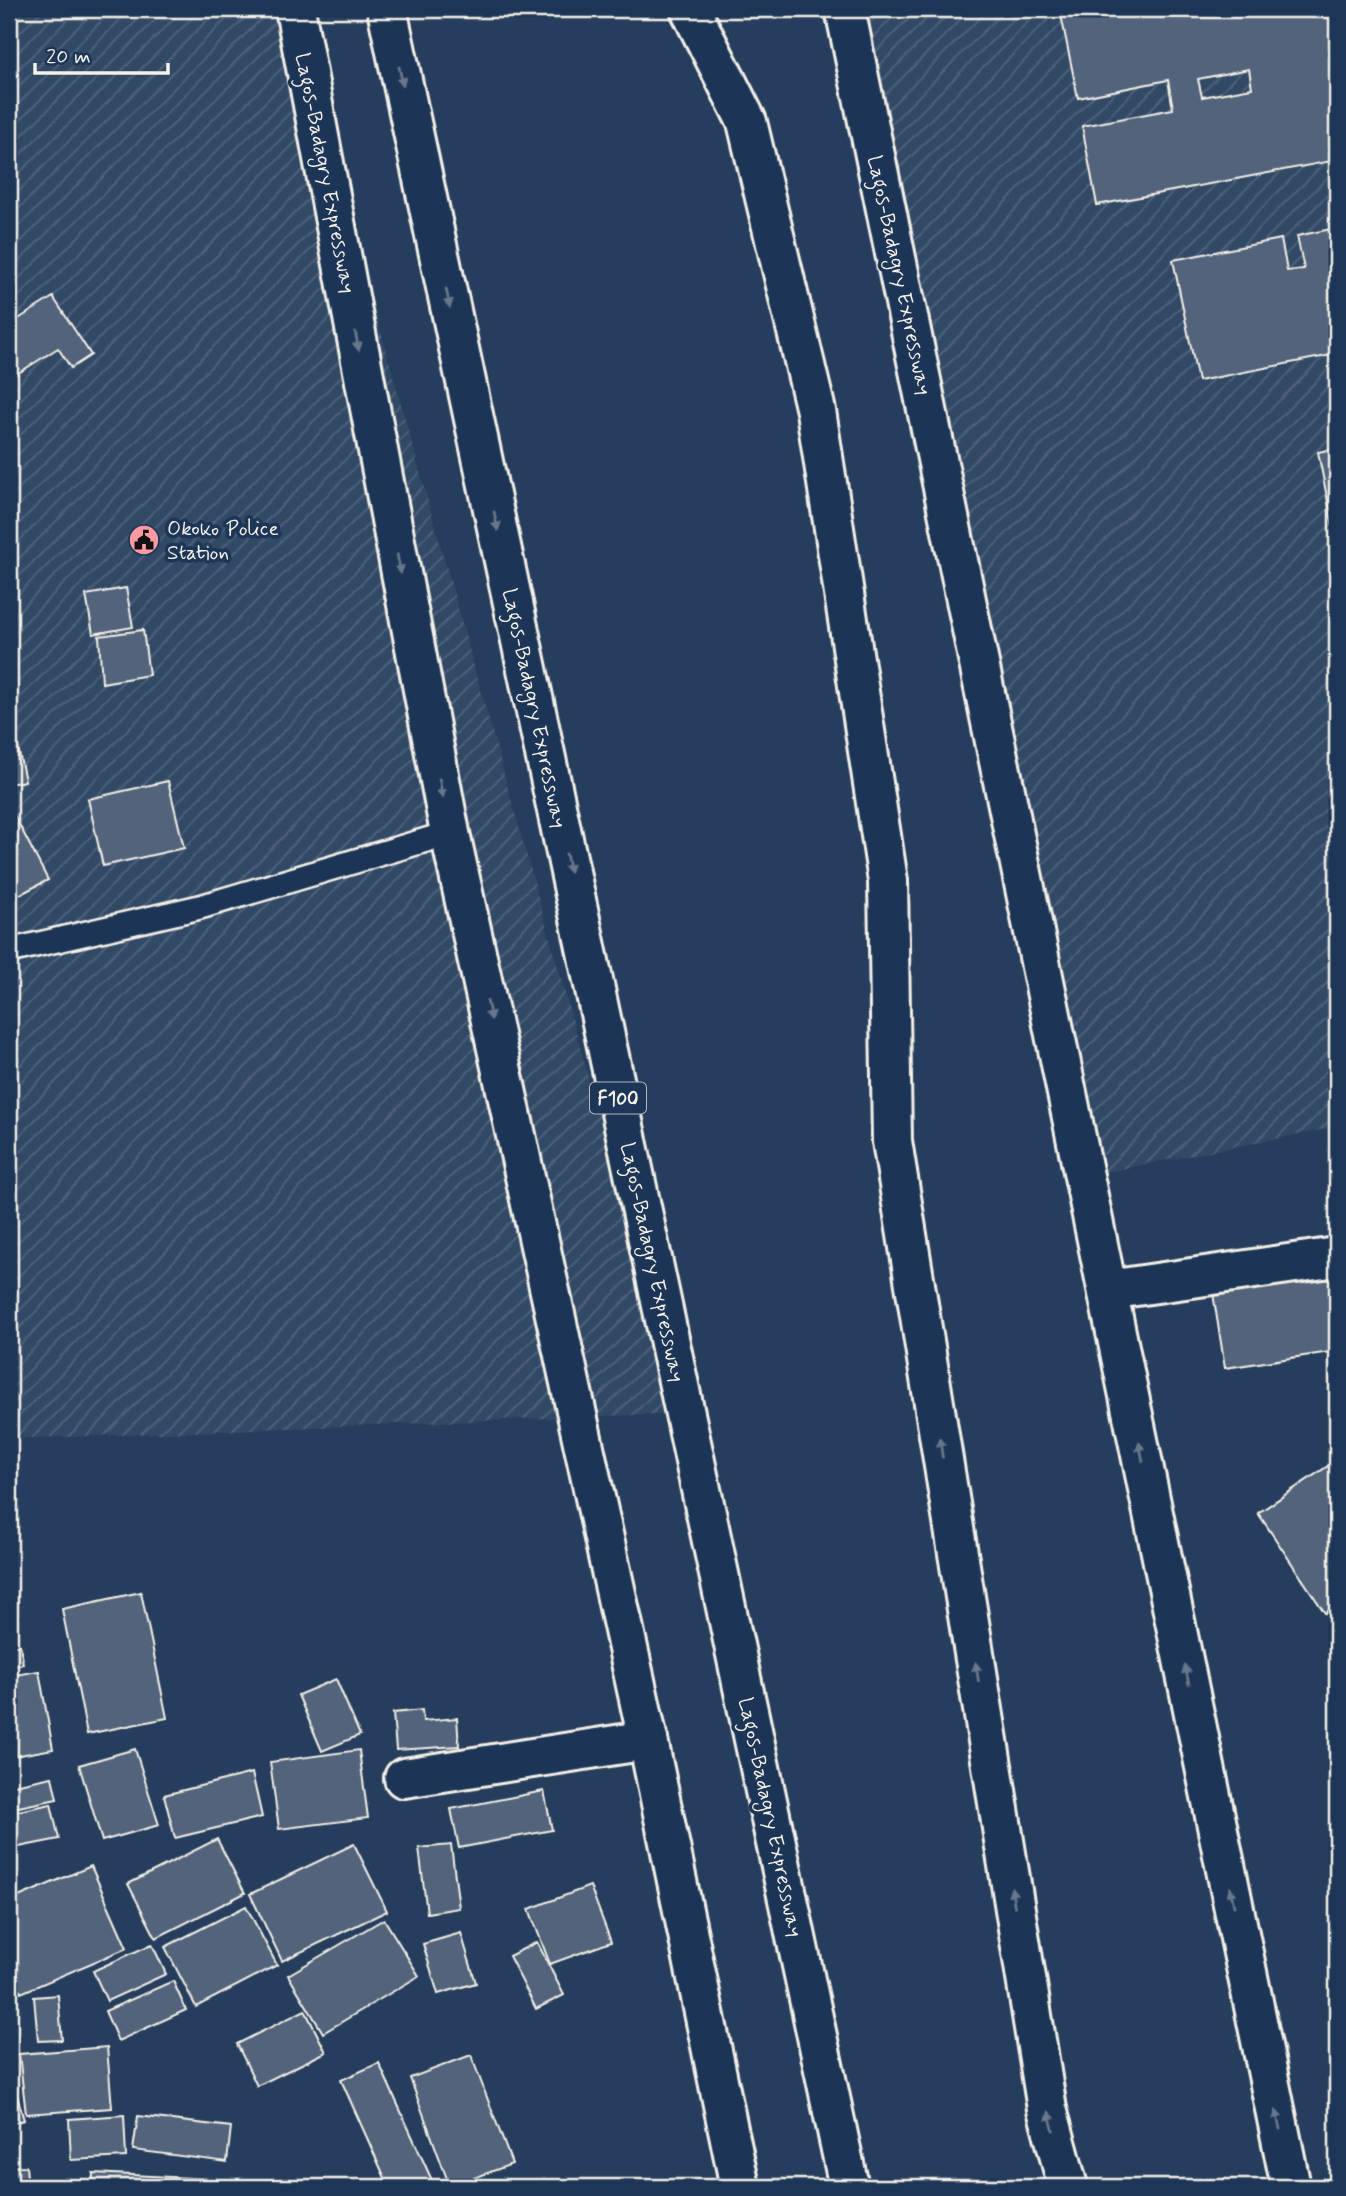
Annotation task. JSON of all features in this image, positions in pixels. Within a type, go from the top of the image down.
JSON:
[{"type":"main road","name":"Lagos-Badagry Expressway","points":[[295,9],[450,833],[648,1740],[740,2187]]},
{"type":"main road","name":"Lagos-Badagry Expressway","points":[[387,9],[849,2187]]},
{"type":"main road","points":[[690,9],[747,122],[816,411],[888,881],[892,1141],[1047,2109],[1068,2187]]},
{"type":"main road","name":"Lagos-Badagry Expressway","points":[[845,9],[1291,2187]]},
{"type":"main road","points":[[1108,1290],[1337,1257]]},
{"type":"main road","points":[[404,1778],[648,1740]]},
{"type":"lane","points":[[9,951],[200,908],[450,833]]},
{"type":"shaded area","points":[[9,9],[294,9],[323,124],[682,1413],[9,1439]]},
{"type":"shaded area","points":[[866,9],[1337,9],[1337,1127],[1070,1179]]},
{"type":"building","points":[[1094,9],[1337,9],[1337,160],[1097,205],[1082,126],[1173,109],[1168,80],[1078,98],[1061,15]],"holes":[[[1249,69],[1252,88],[1202,97],[1198,79]]]},
{"type":"building","points":[[1336,228],[1337,354],[1198,381],[1173,260],[1281,239],[1287,271],[1304,269],[1297,236]]},
{"type":"building","points":[[53,297],[91,355],[71,368],[58,348],[9,379],[9,325]]},
{"type":"building","points":[[1337,448],[1337,547],[1318,452]]},
{"type":"building","points":[[126,588],[133,627],[93,634],[86,595]]},
{"type":"building","points":[[143,630],[149,675],[102,683],[99,636]]},
{"type":"building","points":[[9,705],[25,781],[9,784]]},
{"type":"building","points":[[168,781],[184,848],[103,866],[88,799]]},
{"type":"building","points":[[11,809],[48,880],[9,900],[9,810]]},
{"type":"building","points":[[1337,1269],[1337,1351],[1225,1368],[1212,1287]]},
{"type":"building","points":[[1337,1460],[1337,1605],[1325,1613],[1258,1513]]},
{"type":"building","points":[[141,1592],[167,1718],[87,1734],[62,1609]]},
{"type":"building","points":[[20,1645],[23,1664],[9,1667],[9,1647]]},
{"type":"building","points":[[39,1671],[53,1749],[9,1757],[9,1676]]},
{"type":"building","points":[[336,1679],[360,1735],[322,1751],[298,1695]]},
{"type":"building","points":[[422,1710],[423,1721],[457,1718],[459,1746],[396,1750],[393,1713]]},
{"type":"building","points":[[135,1749],[159,1825],[102,1841],[79,1765]]},
{"type":"building","points":[[359,1750],[368,1818],[279,1829],[270,1762]]},
{"type":"building","points":[[252,1773],[262,1817],[175,1838],[164,1795]]},
{"type":"building","points":[[52,1777],[57,1799],[9,1809],[9,1786]]},
{"type":"building","points":[[544,1791],[552,1830],[459,1848],[451,1809]]},
{"type":"building","points":[[51,1804],[59,1839],[9,1849],[9,1813]]},
{"type":"building","points":[[217,1839],[245,1893],[156,1938],[128,1884]]},
{"type":"building","points":[[354,1844],[387,1911],[282,1961],[250,1894]]},
{"type":"building","points":[[451,1845],[459,1908],[427,1913],[419,1848]]},
{"type":"building","points":[[91,1866],[127,1948],[21,1993],[9,1964],[9,1901]]},
{"type":"building","points":[[590,1886],[611,1942],[550,1964],[529,1909]]},
{"type":"building","points":[[246,1906],[277,1965],[196,2007],[165,1947]]},
{"type":"building","points":[[384,1919],[419,1976],[323,2033],[288,1975]]},
{"type":"building","points":[[461,1933],[476,1983],[438,1994],[423,1944]]},
{"type":"building","points":[[537,1942],[564,1995],[536,2009],[509,1956]]},
{"type":"building","points":[[152,1944],[166,1974],[107,2001],[93,1971]]},
{"type":"building","points":[[173,1981],[186,2010],[118,2041],[105,2011]]},
{"type":"building","points":[[58,1995],[62,2040],[38,2041],[34,1997]]},
{"type":"building","points":[[305,2010],[326,2052],[257,2086],[237,2044]]},
{"type":"building","points":[[107,2047],[112,2108],[26,2114],[19,2054]]},
{"type":"building","points":[[471,2055],[512,2164],[450,2187],[410,2078]]},
{"type":"building","points":[[379,2063],[435,2187],[389,2187],[341,2080]]},
{"type":"building","points":[[9,2067],[24,2120],[9,2124]]},
{"type":"building","points":[[124,2115],[126,2157],[71,2160],[69,2119]]},
{"type":"building","points":[[138,2116],[231,2127],[227,2162],[133,2150]]},
{"type":"building","points":[[26,2166],[28,2187],[9,2187],[9,2167]]},
{"type":"building","points":[[93,2173],[228,2180],[228,2187],[92,2187]]},
{"type":"place","name":"Okoko Police Station","points":[[144,540]]}]
